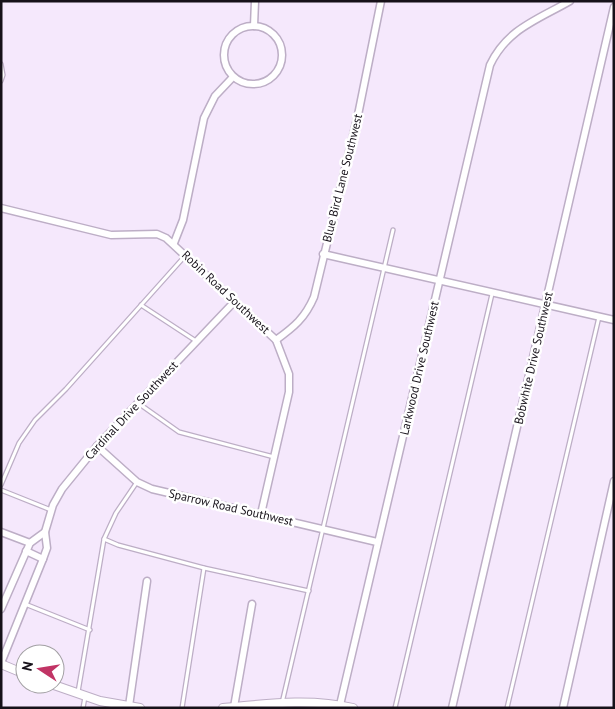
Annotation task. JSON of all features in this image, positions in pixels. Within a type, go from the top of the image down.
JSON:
[{"type":"street","points":[[254,26],[255,1]]},
{"type":"street","name":"Blue Bird Lane Southwest","points":[[276,340],[300,322],[314,297],[358,115],[381,1]]},
{"type":"street","name":"Larkwood Drive Southwest","points":[[340,705],[490,65],[498,50],[509,36],[570,1]]},
{"type":"street","name":"Bobwhite Drive Southwest","points":[[452,708],[614,8]]},
{"type":"street","points":[[254,26],[265,28],[274,34],[280,42],[282,62],[274,76],[262,84],[251,85],[242,83],[233,77],[224,61],[226,44],[238,30],[254,26]]},
{"type":"street","points":[[174,243],[183,220],[204,118],[215,96],[233,77]]},
{"type":"street","name":"Robin Road Southwest","points":[[1,208],[111,234],[157,234],[174,243],[276,340],[289,374],[289,392],[261,514]]},
{"type":"street","points":[[323,254],[492,294],[614,320]]},
{"type":"street","name":"Cardinal Drive Southwest","points":[[1,664],[44,559],[47,548],[45,532],[51,510],[62,488],[97,446],[235,300]]},
{"type":"street","name":"Sparrow Road Southwest","points":[[97,446],[137,482],[152,489],[377,542]]},
{"type":"street","points":[[563,708],[614,482]]},
{"type":"street","points":[[1,532],[30,544]]},
{"type":"street","points":[[1,608],[4,595],[30,544],[45,532]]},
{"type":"street","points":[[26,551],[44,559]]},
{"type":"street","points":[[128,706],[147,581]]},
{"type":"street","points":[[234,707],[252,604]]},
{"type":"street","points":[[1,664],[15,670]]},
{"type":"street","points":[[65,689],[81,695],[140,708]]},
{"type":"street","points":[[223,708],[340,705],[353,708]]},
{"type":"lane","points":[[1,64],[3,75],[1,81]]},
{"type":"lane","points":[[282,705],[394,230]]},
{"type":"lane","points":[[1,485],[19,443],[35,420],[66,389],[186,254]]},
{"type":"lane","points":[[395,708],[492,294]]},
{"type":"lane","points":[[142,305],[196,341]]},
{"type":"lane","points":[[507,708],[599,316]]},
{"type":"lane","points":[[138,403],[179,432],[274,457]]},
{"type":"lane","points":[[83,708],[81,695],[104,539],[116,513],[137,482]]},
{"type":"lane","points":[[1,490],[51,510]]},
{"type":"lane","points":[[104,539],[118,545],[204,568],[309,591]]},
{"type":"lane","points":[[182,708],[204,568]]},
{"type":"lane","points":[[24,604],[90,630]]}]
